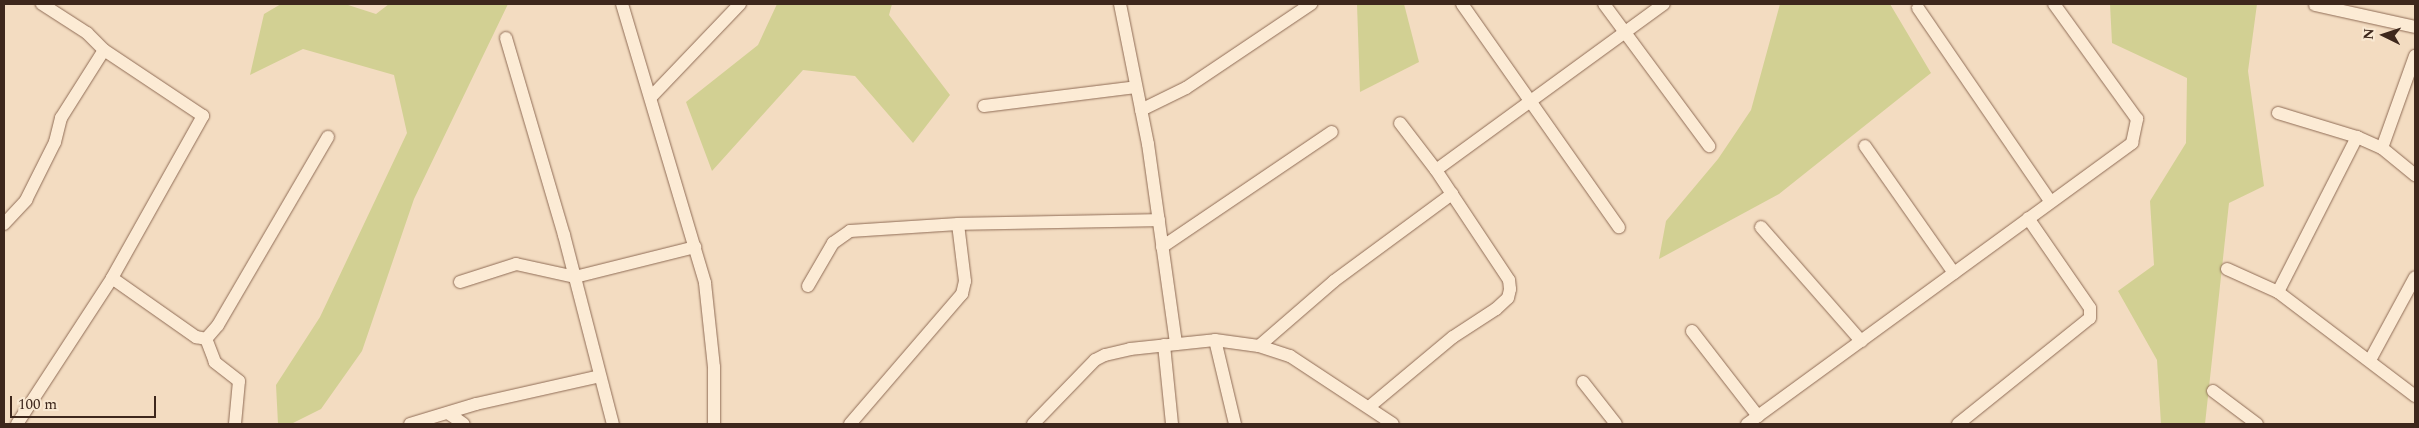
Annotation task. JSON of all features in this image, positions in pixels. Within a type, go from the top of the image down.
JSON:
[{"type":"street","points":[[17,424],[112,278],[203,116],[104,50],[87,33],[42,4]]},
{"type":"street","points":[[622,4],[705,283],[714,367],[714,424]]},
{"type":"street","points":[[651,97],[740,4]]},
{"type":"street","points":[[1120,4],[1141,110],[1162,247],[1170,344],[1172,424]]},
{"type":"street","points":[[1141,110],[1186,88],[1311,4]]},
{"type":"street","points":[[1462,4],[1619,227]]},
{"type":"street","points":[[1604,4],[1709,146]]},
{"type":"street","points":[[1436,170],[1529,100],[1664,4]]},
{"type":"street","points":[[1747,424],[2132,143],[2137,132],[2137,119],[2054,4]]},
{"type":"street","points":[[2316,5],[2415,24]]},
{"type":"street","points":[[1918,8],[2050,201]]},
{"type":"street","points":[[506,38],[575,277],[613,424]]},
{"type":"street","points":[[4,224],[26,200],[54,142],[61,118],[104,50]]},
{"type":"street","points":[[2382,148],[2415,56]]},
{"type":"street","points":[[984,106],[1136,87]]},
{"type":"street","points":[[2278,113],[2358,137],[2382,148],[2415,175]]},
{"type":"street","points":[[1369,408],[1453,337],[1508,298],[1509,280],[1436,170],[1400,123]]},
{"type":"street","points":[[1162,247],[1332,132]]},
{"type":"street","points":[[206,339],[218,325],[328,137]]},
{"type":"street","points":[[2278,292],[2358,137]]},
{"type":"street","points":[[1865,146],[1954,273]]},
{"type":"street","points":[[1259,346],[1334,281],[1452,194]]},
{"type":"street","points":[[1958,424],[2090,318],[2090,308],[2028,218]]},
{"type":"street","points":[[808,286],[833,243],[850,232],[958,224],[1158,220]]},
{"type":"street","points":[[850,424],[962,294],[965,281],[958,224]]},
{"type":"street","points":[[1761,227],[1861,341]]},
{"type":"street","points":[[460,282],[516,264],[575,277],[695,247]]},
{"type":"street","points":[[2228,269],[2278,292],[2415,396]]},
{"type":"street","points":[[2370,360],[2415,277]]},
{"type":"street","points":[[112,278],[196,337],[206,339]]},
{"type":"street","points":[[1692,330],[1758,416]]},
{"type":"street","points":[[206,339],[215,362],[239,381],[235,424]]},
{"type":"street","points":[[1215,340],[1235,424]]},
{"type":"street","points":[[1033,424],[1094,360],[1130,349],[1215,340],[1259,346],[1290,356],[1393,424]]},
{"type":"street","points":[[410,424],[600,376]]},
{"type":"street","points":[[1583,382],[1616,424]]},
{"type":"street","points":[[2213,391],[2257,424]]},
{"type":"street","points":[[448,413],[464,424]]},
{"type":"shaded area","points":[[281,4],[345,4],[376,14],[389,4],[508,4],[414,199],[362,351],[321,409],[291,424],[278,424],[276,385],[320,317],[407,133],[394,75],[303,49],[250,75],[264,14]]},
{"type":"shaded area","points":[[777,4],[892,4],[889,15],[950,95],[913,143],[855,76],[803,70],[712,171],[686,102],[758,45]]},
{"type":"shaded area","points":[[1357,4],[1404,4],[1419,62],[1360,92]]},
{"type":"shaded area","points":[[1780,4],[1890,4],[1931,73],[1779,194],[1659,259],[1666,221],[1718,159],[1751,110]]},
{"type":"shaded area","points":[[2110,4],[2257,4],[2248,71],[2264,186],[2229,203],[2205,424],[2161,424],[2157,360],[2118,291],[2154,265],[2150,201],[2186,143],[2187,78],[2112,43]]}]
